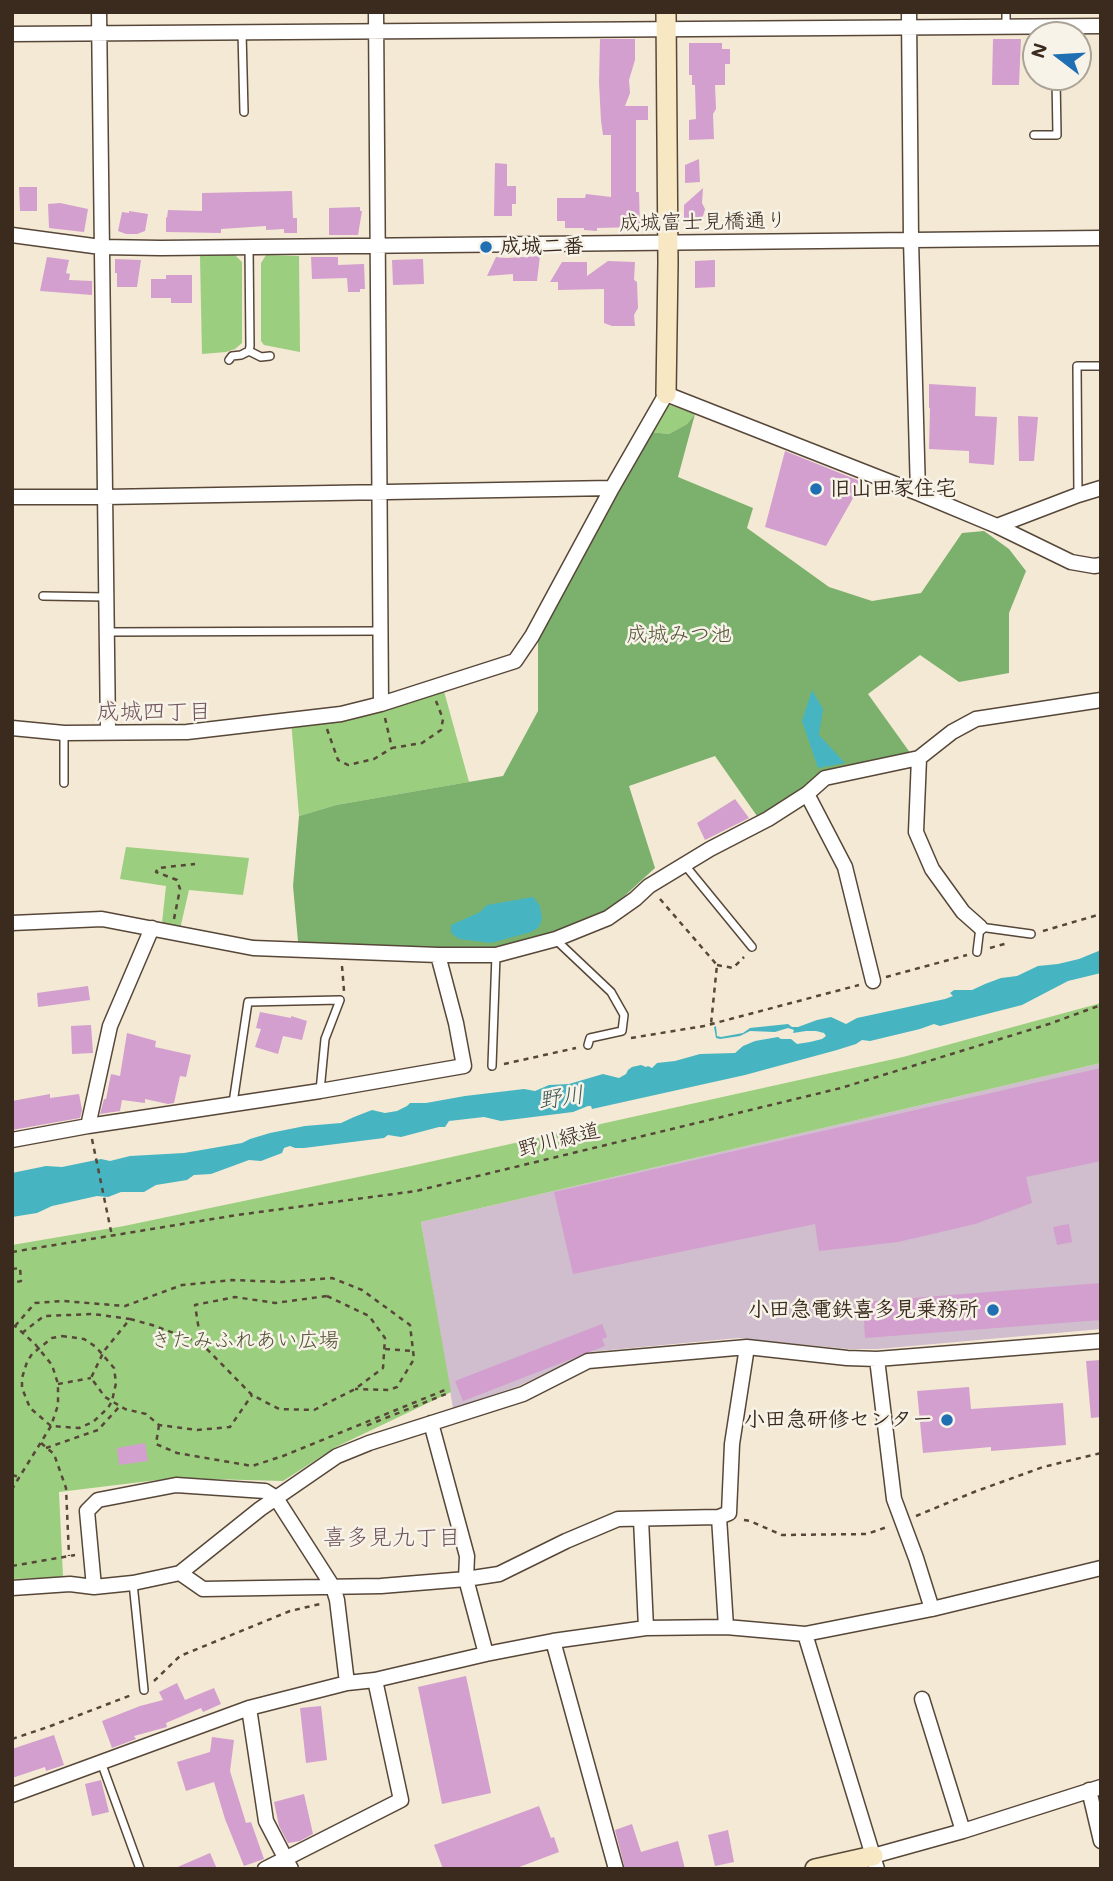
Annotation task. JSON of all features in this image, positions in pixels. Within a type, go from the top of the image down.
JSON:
[{"type":"street","points":[[99,12],[108,732]]},
{"type":"street","points":[[376,12],[382,704]]},
{"type":"street","points":[[12,34],[376,31],[666,20],[1006,20]]},
{"type":"street","points":[[12,729],[64,733],[187,732],[341,714],[382,704],[515,662],[666,394],[666,20]]},
{"type":"street","points":[[910,20],[911,240],[918,493]]},
{"type":"street","name":"成城富士見橋通り","points":[[12,234],[101,247],[1101,239]]},
{"type":"street","points":[[666,394],[918,493],[997,526],[1071,562],[1101,565]]},
{"type":"street","points":[[12,498],[612,488]]},
{"type":"street","points":[[997,526],[1101,488]]},
{"type":"street","points":[[12,923],[102,919],[253,948],[496,955],[556,939],[607,918],[683,864],[768,819],[807,794],[825,778],[919,758],[952,732],[976,719],[1101,700]]},
{"type":"street","points":[[919,758],[916,832],[932,869],[963,912],[981,927]]},
{"type":"street","points":[[807,794],[845,867],[873,981]]},
{"type":"street","points":[[88,1126],[110,1026],[152,928]]},
{"type":"street","points":[[12,1140],[464,1066],[438,955]]},
{"type":"street","points":[[12,1588],[70,1584],[94,1587],[133,1583],[180,1573],[241,1523],[337,1456],[369,1443],[523,1394],[588,1361],[747,1347],[877,1359],[1101,1341]]},
{"type":"street","points":[[180,1573],[203,1589],[335,1593],[499,1574],[618,1519],[719,1517],[729,1513],[732,1444],[747,1347]]},
{"type":"street","points":[[877,1359],[894,1499],[932,1609]]},
{"type":"street","points":[[431,1423],[467,1556],[466,1579],[486,1654]]},
{"type":"street","points":[[94,1587],[87,1511],[98,1500],[176,1485],[265,1491],[276,1498],[335,1593],[346,1683]]},
{"type":"street","points":[[719,1517],[726,1627]]},
{"type":"street","points":[[641,1519],[646,1628]]},
{"type":"street","points":[[12,1795],[249,1708],[346,1683],[375,1680],[553,1641],[646,1628],[726,1627],[805,1633],[932,1609],[1101,1567]]},
{"type":"street","points":[[805,1633],[875,1862]]},
{"type":"street","points":[[553,1641],[616,1869]]},
{"type":"street","points":[[265,1869],[288,1863],[401,1800],[375,1680]]},
{"type":"street","points":[[922,1699],[963,1831]]},
{"type":"street","points":[[249,1708],[266,1821],[288,1863]]},
{"type":"street","points":[[815,1869],[875,1862],[1095,1789],[1101,1841]]},
{"type":"lane","points":[[242,32],[244,111]]},
{"type":"lane","points":[[1034,135],[1057,135],[1056,91]]},
{"type":"lane","points":[[229,360],[232,356],[248,351],[250,346],[249,247]]},
{"type":"lane","points":[[248,351],[270,356]]},
{"type":"lane","points":[[1078,495],[1077,366],[1101,366]]},
{"type":"lane","points":[[43,596],[106,597]]},
{"type":"lane","points":[[107,632],[381,631]]},
{"type":"lane","points":[[64,733],[64,783]]},
{"type":"lane","points":[[683,864],[752,947]]},
{"type":"lane","points":[[977,952],[981,927],[1031,934]]},
{"type":"lane","points":[[556,939],[611,992],[624,1014],[622,1031],[590,1038],[588,1045]]},
{"type":"lane","points":[[492,1066],[496,955]]},
{"type":"lane","points":[[233,1103],[248,1002],[340,1000],[325,1039],[320,1091]]},
{"type":"lane","points":[[133,1583],[144,1690]]},
{"type":"lane","points":[[101,1762],[141,1869]]},
{"type":"path","points":[[327,729],[338,760],[348,765],[373,758],[392,748],[422,743],[441,730],[443,719],[435,698]]},
{"type":"path","points":[[382,704],[392,748]]},
{"type":"path","points":[[172,932],[180,889],[177,880],[156,872],[158,868],[195,864]]},
{"type":"path","points":[[649,886],[717,965],[733,968],[752,947]]},
{"type":"path","points":[[340,951],[344,990],[340,1000]]},
{"type":"path","points":[[711,1024],[717,965]]},
{"type":"path","name":"野川緑道","points":[[12,1252],[237,1215],[416,1191],[841,1088],[1101,1006]]},
{"type":"path","points":[[94,1149],[112,1236]]},
{"type":"path","points":[[12,1269],[20,1268],[21,1281],[12,1283]]},
{"type":"path","points":[[12,1489],[51,1426],[58,1405],[58,1384],[52,1364],[14,1326],[35,1303],[63,1301],[125,1306],[182,1285],[232,1280],[282,1282],[331,1278],[362,1290],[410,1325],[414,1359],[397,1387],[389,1390],[355,1389]]},
{"type":"path","points":[[22,1333],[44,1316],[93,1314],[130,1319],[201,1343],[252,1395],[279,1409],[314,1410],[355,1389],[383,1368],[385,1338],[369,1315],[327,1296],[275,1303],[235,1297],[195,1305],[201,1343]]},
{"type":"path","points":[[91,1378],[103,1354],[130,1319]]},
{"type":"path","points":[[62,1336],[84,1339],[103,1354],[114,1368],[116,1383],[112,1402],[93,1422],[79,1428],[51,1426],[30,1408],[22,1388],[22,1378],[27,1362],[38,1348],[52,1338],[62,1336]]},
{"type":"path","points":[[384,1349],[413,1351]]},
{"type":"path","points":[[91,1378],[105,1397],[120,1406],[146,1414],[159,1425],[197,1430],[230,1427],[252,1395]]},
{"type":"path","points":[[58,1384],[91,1378]]},
{"type":"path","points":[[159,1425],[156,1444],[177,1453],[252,1466],[445,1390],[446,1394],[362,1428],[369,1443]]},
{"type":"path","points":[[46,1448],[98,1430],[120,1406]]},
{"type":"path","points":[[41,1443],[54,1454],[66,1488],[69,1556]]},
{"type":"path","points":[[12,1475],[20,1477]]},
{"type":"path","points":[[12,1566],[92,1552]]},
{"type":"path","points":[[12,1739],[144,1690],[180,1656],[335,1593]]},
{"type":"shaded area","points":[[1101,1063],[1101,1329],[878,1349],[848,1349],[738,1338],[589,1352],[519,1386],[453,1408],[421,1222]]},
{"type":"green space","points":[[235,255],[242,262],[242,343],[226,352],[202,354],[200,256]]},
{"type":"green space","points":[[266,255],[299,256],[300,352],[264,345],[261,341],[261,263]]},
{"type":"green space","points":[[667,404],[695,414],[687,424],[669,434],[651,432]]},
{"type":"green space","name":"成城みつ池","points":[[695,414],[678,477],[753,508],[747,528],[829,587],[872,601],[921,593],[962,533],[984,531],[1009,549],[1026,571],[1009,613],[1009,673],[959,682],[920,655],[868,694],[911,754],[823,773],[757,816],[715,756],[629,786],[655,868],[596,922],[499,958],[299,952],[293,886],[299,816],[336,805],[503,776],[538,711],[538,626],[651,432],[669,434],[687,424]]},
{"type":"green space","points":[[442,684],[469,782],[336,805],[299,816],[291,720]]},
{"type":"green space","points":[[126,847],[249,858],[243,895],[189,890],[180,929],[162,923],[166,886],[120,879]]},
{"type":"green space","name":"きたみふれあい広場","points":[[1101,1003],[1101,1063],[421,1222],[451,1392],[336,1447],[283,1481],[174,1478],[59,1492],[63,1577],[12,1579],[12,1245],[124,1226],[411,1166],[903,1057]]},
{"type":"water","points":[[812,690],[823,709],[819,735],[845,763],[818,768],[802,721]]},
{"type":"water","points":[[533,897],[540,906],[542,919],[539,927],[531,932],[491,943],[459,939],[451,933],[451,925],[480,912],[487,905]]},
{"type":"water","name":"野川","points":[[1101,950],[1101,973],[1068,981],[1022,1005],[940,1026],[934,1024],[870,1041],[862,1040],[837,1050],[745,1075],[592,1109],[588,1106],[573,1112],[501,1121],[484,1117],[449,1121],[445,1127],[401,1137],[388,1135],[384,1138],[304,1148],[290,1146],[284,1148],[282,1153],[261,1161],[249,1160],[211,1174],[194,1175],[187,1180],[156,1185],[144,1192],[97,1196],[52,1206],[37,1213],[12,1217],[12,1173],[46,1166],[62,1167],[101,1159],[110,1161],[130,1156],[184,1153],[242,1143],[270,1133],[341,1123],[372,1110],[385,1113],[397,1111],[410,1103],[524,1089],[535,1091],[549,1085],[569,1084],[603,1074],[619,1078],[632,1067],[641,1065],[652,1068],[657,1063],[700,1054],[735,1053],[755,1041],[778,1037],[791,1039],[797,1044],[810,1042],[826,1036],[816,1031],[793,1033],[794,1030],[788,1028],[775,1032],[750,1031],[740,1036],[720,1039],[716,1038],[714,1027],[716,1026],[717,1036],[721,1037],[743,1033],[750,1028],[788,1024],[798,1027],[831,1017],[846,1024],[857,1018],[945,999],[953,996],[950,993],[954,990],[972,990],[1001,978],[1017,976],[1038,966],[1079,959]]},
{"type":"building","points":[[600,39],[635,39],[635,60],[629,80],[630,93],[625,106],[648,106],[648,120],[636,120],[636,192],[639,192],[640,227],[597,228],[597,231],[565,228],[565,221],[557,221],[557,198],[585,198],[586,194],[611,197],[611,135],[603,135],[601,121]]},
{"type":"building","points":[[993,39],[1021,39],[1019,85],[992,85]]},
{"type":"building","points":[[689,43],[722,43],[722,49],[730,49],[730,64],[725,64],[725,85],[715,85],[714,139],[689,140],[689,120],[696,119],[695,85],[692,85],[692,75],[689,75]]},
{"type":"building","points":[[699,159],[700,182],[685,183],[685,165]]},
{"type":"building","points":[[495,163],[507,164],[507,186],[516,186],[516,204],[512,204],[512,216],[494,216]]},
{"type":"building","points":[[19,187],[37,187],[37,211],[20,211]]},
{"type":"building","points":[[703,188],[703,216],[695,221],[684,220],[684,205]]},
{"type":"building","points":[[292,191],[293,218],[297,218],[297,233],[284,233],[284,229],[266,230],[266,226],[221,229],[221,233],[166,232],[168,210],[202,211],[202,193]]},
{"type":"building","points":[[60,203],[88,209],[84,232],[49,228],[48,204]]},
{"type":"building","points":[[360,207],[362,211],[358,235],[329,235],[329,208]]},
{"type":"building","points":[[122,212],[148,214],[145,231],[126,234],[118,231]]},
{"type":"building","points":[[540,256],[537,281],[513,281],[513,274],[487,276],[496,257]]},
{"type":"building","points":[[47,257],[69,260],[66,273],[70,274],[69,280],[92,281],[92,295],[40,291]]},
{"type":"building","points":[[311,257],[338,257],[338,265],[364,264],[365,289],[348,292],[347,278],[312,279]]},
{"type":"building","points":[[115,259],[141,260],[137,287],[117,287]]},
{"type":"building","points":[[423,259],[424,284],[393,285],[392,260]]},
{"type":"building","points":[[715,260],[715,287],[695,288],[695,261]]},
{"type":"building","points":[[608,261],[635,262],[634,280],[637,282],[638,308],[634,315],[635,326],[612,326],[604,323],[604,289],[558,290],[558,282],[550,282],[562,262],[587,262],[587,276]]},
{"type":"building","points":[[166,275],[192,275],[192,303],[171,303],[171,298],[151,298],[151,279],[166,279]]},
{"type":"building","points":[[929,384],[976,387],[975,416],[997,417],[994,465],[969,463],[969,451],[929,449]]},
{"type":"building","points":[[1018,416],[1038,417],[1034,461],[1019,461]]},
{"type":"building","name":"旧山田家住宅","points":[[785,451],[860,481],[826,546],[765,527]]},
{"type":"building","points":[[735,799],[749,818],[705,840],[697,823]]},
{"type":"building","points":[[88,986],[90,1000],[38,1007],[37,993]]},
{"type":"building","points":[[260,1012],[307,1021],[302,1040],[283,1036],[278,1054],[255,1047],[261,1029],[256,1028]]},
{"type":"building","points":[[91,1025],[93,1053],[72,1054],[71,1026]]},
{"type":"building","points":[[127,1033],[156,1041],[155,1047],[191,1055],[186,1077],[180,1076],[174,1103],[145,1099],[145,1103],[122,1100],[120,1111],[100,1114],[111,1074],[120,1076]]},
{"type":"building","points":[[1101,1068],[1101,1161],[1026,1177],[1032,1203],[975,1224],[898,1242],[819,1251],[815,1224],[573,1274],[554,1192]]},
{"type":"building","points":[[50,1094],[50,1098],[79,1094],[82,1110],[80,1118],[12,1130],[12,1101]]},
{"type":"building","points":[[1069,1224],[1072,1242],[1057,1245],[1053,1227]]},
{"type":"building","points":[[1101,1283],[1101,1320],[865,1338],[863,1302]]},
{"type":"building","points":[[602,1324],[607,1337],[602,1339],[605,1346],[463,1401],[455,1381]]},
{"type":"building","points":[[1101,1360],[1101,1417],[1091,1418],[1086,1361]]},
{"type":"building","points":[[969,1387],[971,1409],[1063,1403],[1066,1445],[991,1451],[991,1447],[923,1453],[917,1391]]},
{"type":"building","points":[[145,1443],[148,1461],[119,1465],[117,1448]]},
{"type":"building","points":[[466,1676],[491,1793],[442,1804],[418,1687]]},
{"type":"building","points":[[177,1683],[185,1700],[214,1688],[221,1704],[203,1712],[201,1708],[166,1723],[167,1727],[134,1736],[136,1739],[112,1748],[102,1721],[163,1700],[159,1692]]},
{"type":"building","points":[[321,1706],[327,1760],[306,1763],[300,1708]]},
{"type":"building","points":[[54,1735],[64,1765],[46,1771],[45,1767],[12,1778],[12,1749]]},
{"type":"building","points":[[212,1737],[234,1740],[230,1771],[246,1823],[251,1822],[264,1859],[244,1866],[214,1782],[186,1791],[177,1762],[210,1752]]},
{"type":"building","points":[[101,1780],[109,1812],[92,1816],[85,1784]]},
{"type":"building","points":[[304,1794],[313,1834],[300,1841],[288,1843],[279,1826],[274,1802]]},
{"type":"building","points":[[539,1806],[559,1852],[514,1869],[443,1869],[434,1845]]},
{"type":"building","points":[[632,1824],[641,1852],[678,1841],[685,1869],[625,1869],[615,1830]]},
{"type":"building","points":[[728,1830],[734,1862],[715,1866],[708,1835]]},
{"type":"building","points":[[210,1853],[217,1869],[173,1869]]},
{"type":"place","name":"成城二番","points":[[486,247]]},
{"type":"place","name":"旧山田家住宅","points":[[816,489]]},
{"type":"place","name":"小田急電鉄喜多見乗務所","points":[[993,1310]]},
{"type":"place","name":"小田急研修センター","points":[[947,1420]]},
{"type":"district","name":"成城四丁目","points":[[154,712]]},
{"type":"district","name":"喜多見九丁目","points":[[392,1538]]}]
